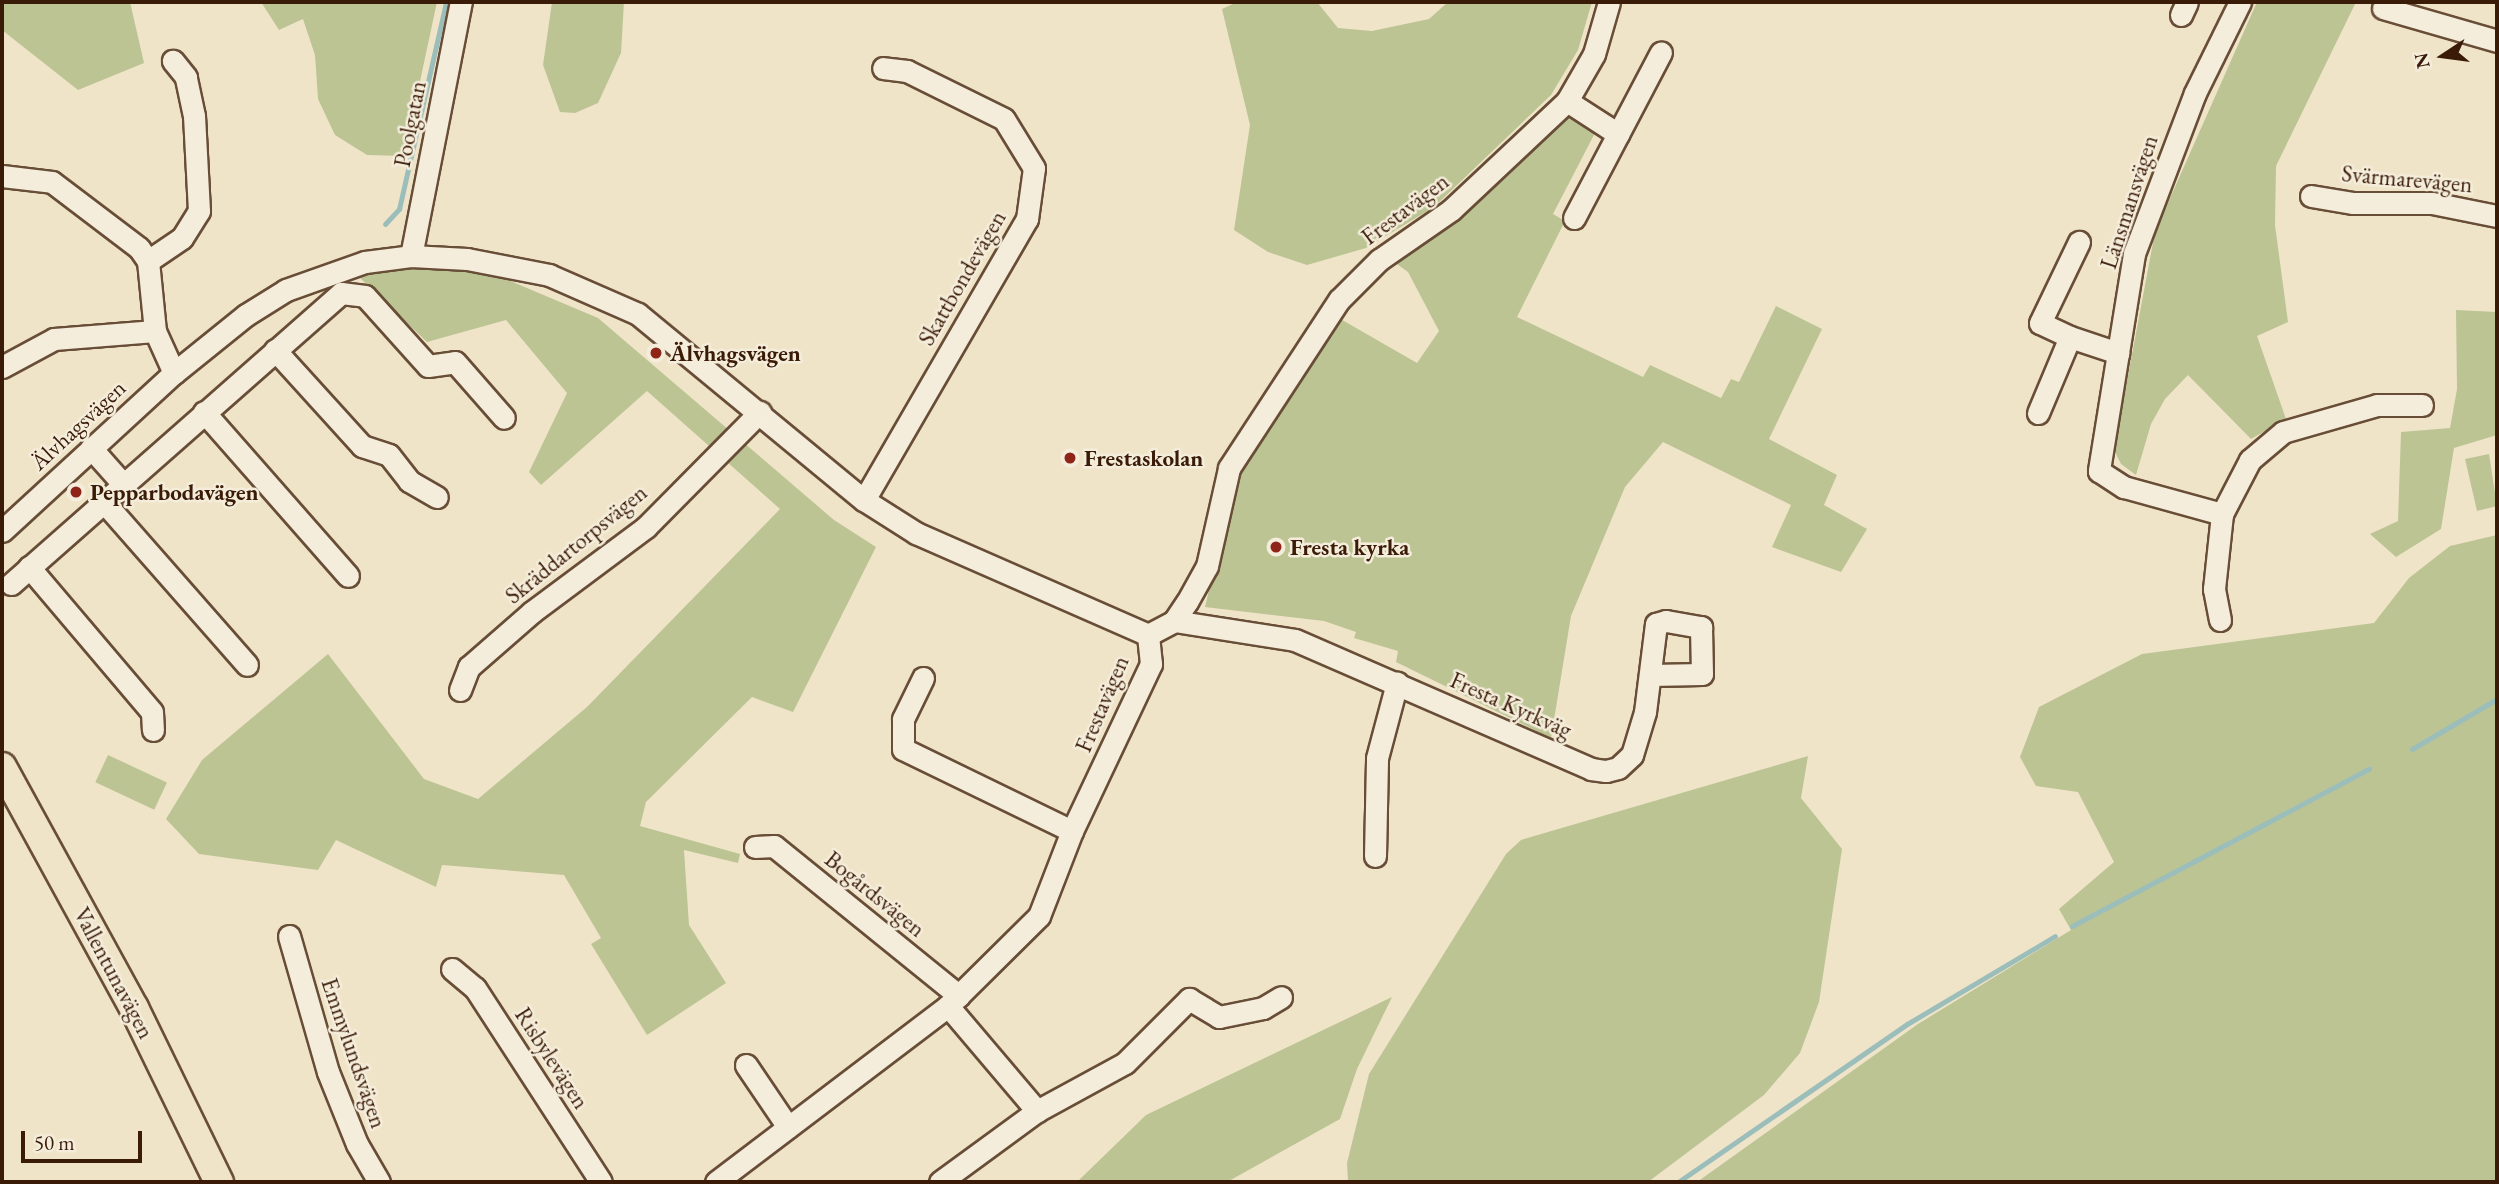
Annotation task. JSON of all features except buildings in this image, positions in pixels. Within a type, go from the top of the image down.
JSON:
[{"type":"main road","name":"Vallentunavägen","points":[[2,767],[134,1008],[219,1182]]},
{"type":"street","name":"Poolgatan","points":[[411,256],[461,2]]},
{"type":"street","name":"Frestavägen","points":[[716,1182],[953,1001],[1039,916],[1072,831],[1151,664],[1148,635],[1174,621],[1207,566],[1228,468],[1339,300],[1379,260],[1451,210],[1567,101],[1594,54],[1609,2]]},
{"type":"street","name":"Länsmansvägen","points":[[2222,514],[2124,487],[2099,471],[2134,254],[2195,93],[2241,2]]},
{"type":"street","points":[[2383,8],[2497,41]]},
{"type":"street","points":[[1574,219],[1661,52]]},
{"type":"street","points":[[148,261],[182,238],[199,211],[194,116],[186,77],[173,61]]},
{"type":"street","name":"Skattbondevägen","points":[[864,500],[1027,219],[1034,168],[1004,119],[907,71],[883,68]]},
{"type":"street","points":[[1567,101],[1618,134]]},
{"type":"street","points":[[2,176],[52,182],[139,248],[148,261],[155,331],[174,373]]},
{"type":"street","name":"Svärmarevägen","points":[[2311,196],[2353,202],[2432,203],[2497,216]]},
{"type":"street","points":[[2079,242],[2040,323],[2070,337],[2118,353]]},
{"type":"street","name":"Älvhagsvägen","points":[[2,531],[174,373],[246,315],[286,290],[340,268],[411,256],[467,259],[549,275],[638,314],[864,500],[916,533],[1148,635]]},
{"type":"street","points":[[11,584],[341,293],[365,296],[428,366],[456,362],[505,418]]},
{"type":"street","points":[[2,366],[54,339],[155,331]]},
{"type":"street","points":[[2038,413],[2070,337]]},
{"type":"street","points":[[275,350],[362,446],[388,455],[409,481],[437,497]]},
{"type":"street","points":[[2220,620],[2214,589],[2222,514],[2250,460],[2283,432],[2377,405],[2421,405]]},
{"type":"street","points":[[204,412],[348,576]]},
{"type":"street","name":"Skräddartorpsvägen","points":[[460,690],[469,667],[532,612],[646,527],[760,412]]},
{"type":"street","points":[[91,448],[123,484]]},
{"type":"street","points":[[103,501],[247,665]]},
{"type":"street","points":[[29,567],[152,712],[153,730]]},
{"type":"street","name":"Fresta Kyrkväg","points":[[1174,621],[1295,640],[1591,769],[1606,771],[1618,768],[1632,755],[1651,675]]},
{"type":"street","points":[[923,678],[903,719],[903,749],[988,794],[1072,831]]},
{"type":"street","points":[[1375,856],[1377,758],[1397,683]]},
{"type":"street","name":"Bogårdsvägen","points":[[755,847],[774,846],[953,1001],[1037,1111]]},
{"type":"street","name":"Emmylundsvägen","points":[[289,936],[328,1072],[357,1144],[379,1182]]},
{"type":"street","name":"Risbylevägen","points":[[452,969],[475,988],[601,1182]]},
{"type":"street","points":[[940,1182],[1037,1111],[1125,1063],[1189,999],[1219,1017],[1263,1008],[1281,997]]},
{"type":"street","points":[[746,1065],[788,1127]]},
{"type":"green space","points":[[2,2],[130,2],[144,63],[78,90],[2,30]]},
{"type":"green space","points":[[261,2],[437,2],[404,156],[367,155],[335,135],[318,99],[315,55],[303,19],[279,30]]},
{"type":"green space","points":[[552,2],[624,2],[621,53],[598,103],[575,113],[560,112],[543,65]]},
{"type":"green space","points":[[1237,2],[1317,2],[1338,28],[1372,31],[1429,19],[1448,2],[1592,2],[1578,50],[1551,95],[1434,207],[1366,248],[1307,265],[1268,252],[1234,230],[1250,125],[1222,9]]},
{"type":"green space","points":[[2257,2],[2356,2],[2276,166],[2275,225],[2288,322],[2257,336],[2286,419],[2251,439],[2188,375],[2165,399],[2151,424],[2136,475],[2121,464],[2114,450],[2155,232]]},
{"type":"green space","points":[[1563,114],[1596,131],[1553,214],[1565,221],[1517,317],[1643,377],[1650,365],[1721,398],[1731,379],[1739,382],[1776,306],[1822,329],[1769,439],[1837,475],[1824,505],[1867,529],[1841,572],[1772,547],[1791,505],[1663,442],[1625,487],[1571,616],[1551,738],[1396,662],[1398,651],[1354,638],[1356,632],[1324,621],[1205,607],[1238,469],[1337,317],[1417,363],[1439,331],[1408,272],[1390,259]]},
{"type":"green space","points":[[400,267],[446,268],[496,275],[598,318],[834,520],[876,547],[793,712],[752,697],[646,802],[640,826],[740,854],[738,863],[684,850],[689,925],[726,983],[647,1035],[591,944],[601,938],[564,875],[442,865],[436,887],[336,840],[318,870],[199,854],[166,819],[202,760],[328,654],[424,779],[478,799],[587,707],[780,509],[647,391],[541,485],[529,472],[567,393],[506,320],[427,342],[357,275]]},
{"type":"green space","points":[[2456,310],[2497,312],[2497,435],[2454,448],[2441,529],[2396,557],[2370,534],[2398,521],[2401,432],[2450,428],[2457,389]]},
{"type":"green space","points":[[2489,454],[2497,506],[2477,511],[2465,459]]},
{"type":"green space","points":[[2497,535],[2497,1182],[1697,1182],[1918,1024],[2071,930],[2059,909],[2114,862],[2078,792],[2036,786],[2020,757],[2039,707],[2142,654],[2374,623],[2409,578],[2450,546]]},
{"type":"green space","points":[[108,755],[167,782],[154,810],[95,782]]},
{"type":"green space","points":[[1808,756],[1801,798],[1842,849],[1819,1002],[1800,1053],[1764,1095],[1648,1182],[1348,1182],[1347,1163],[1369,1074],[1506,854],[1521,840]]},
{"type":"green space","points":[[1392,997],[1357,1069],[1340,1119],[1227,1182],[1077,1182],[1146,1115]]},
{"type":"waterway","points":[[385,224],[399,209],[446,2]]},
{"type":"waterway","points":[[2412,749],[2497,699]]},
{"type":"waterway","points":[[2072,926],[2369,769]]},
{"type":"waterway","points":[[1678,1182],[1907,1024],[2055,936]]},
{"type":"place","name":"Älvhagsvägen","points":[[656,353]]},
{"type":"place","name":"Frestaskolan","points":[[1070,458]]},
{"type":"place","name":"Pepparbodavägen","points":[[76,492]]},
{"type":"place","name":"Fresta kyrka","points":[[1276,547]]}]
